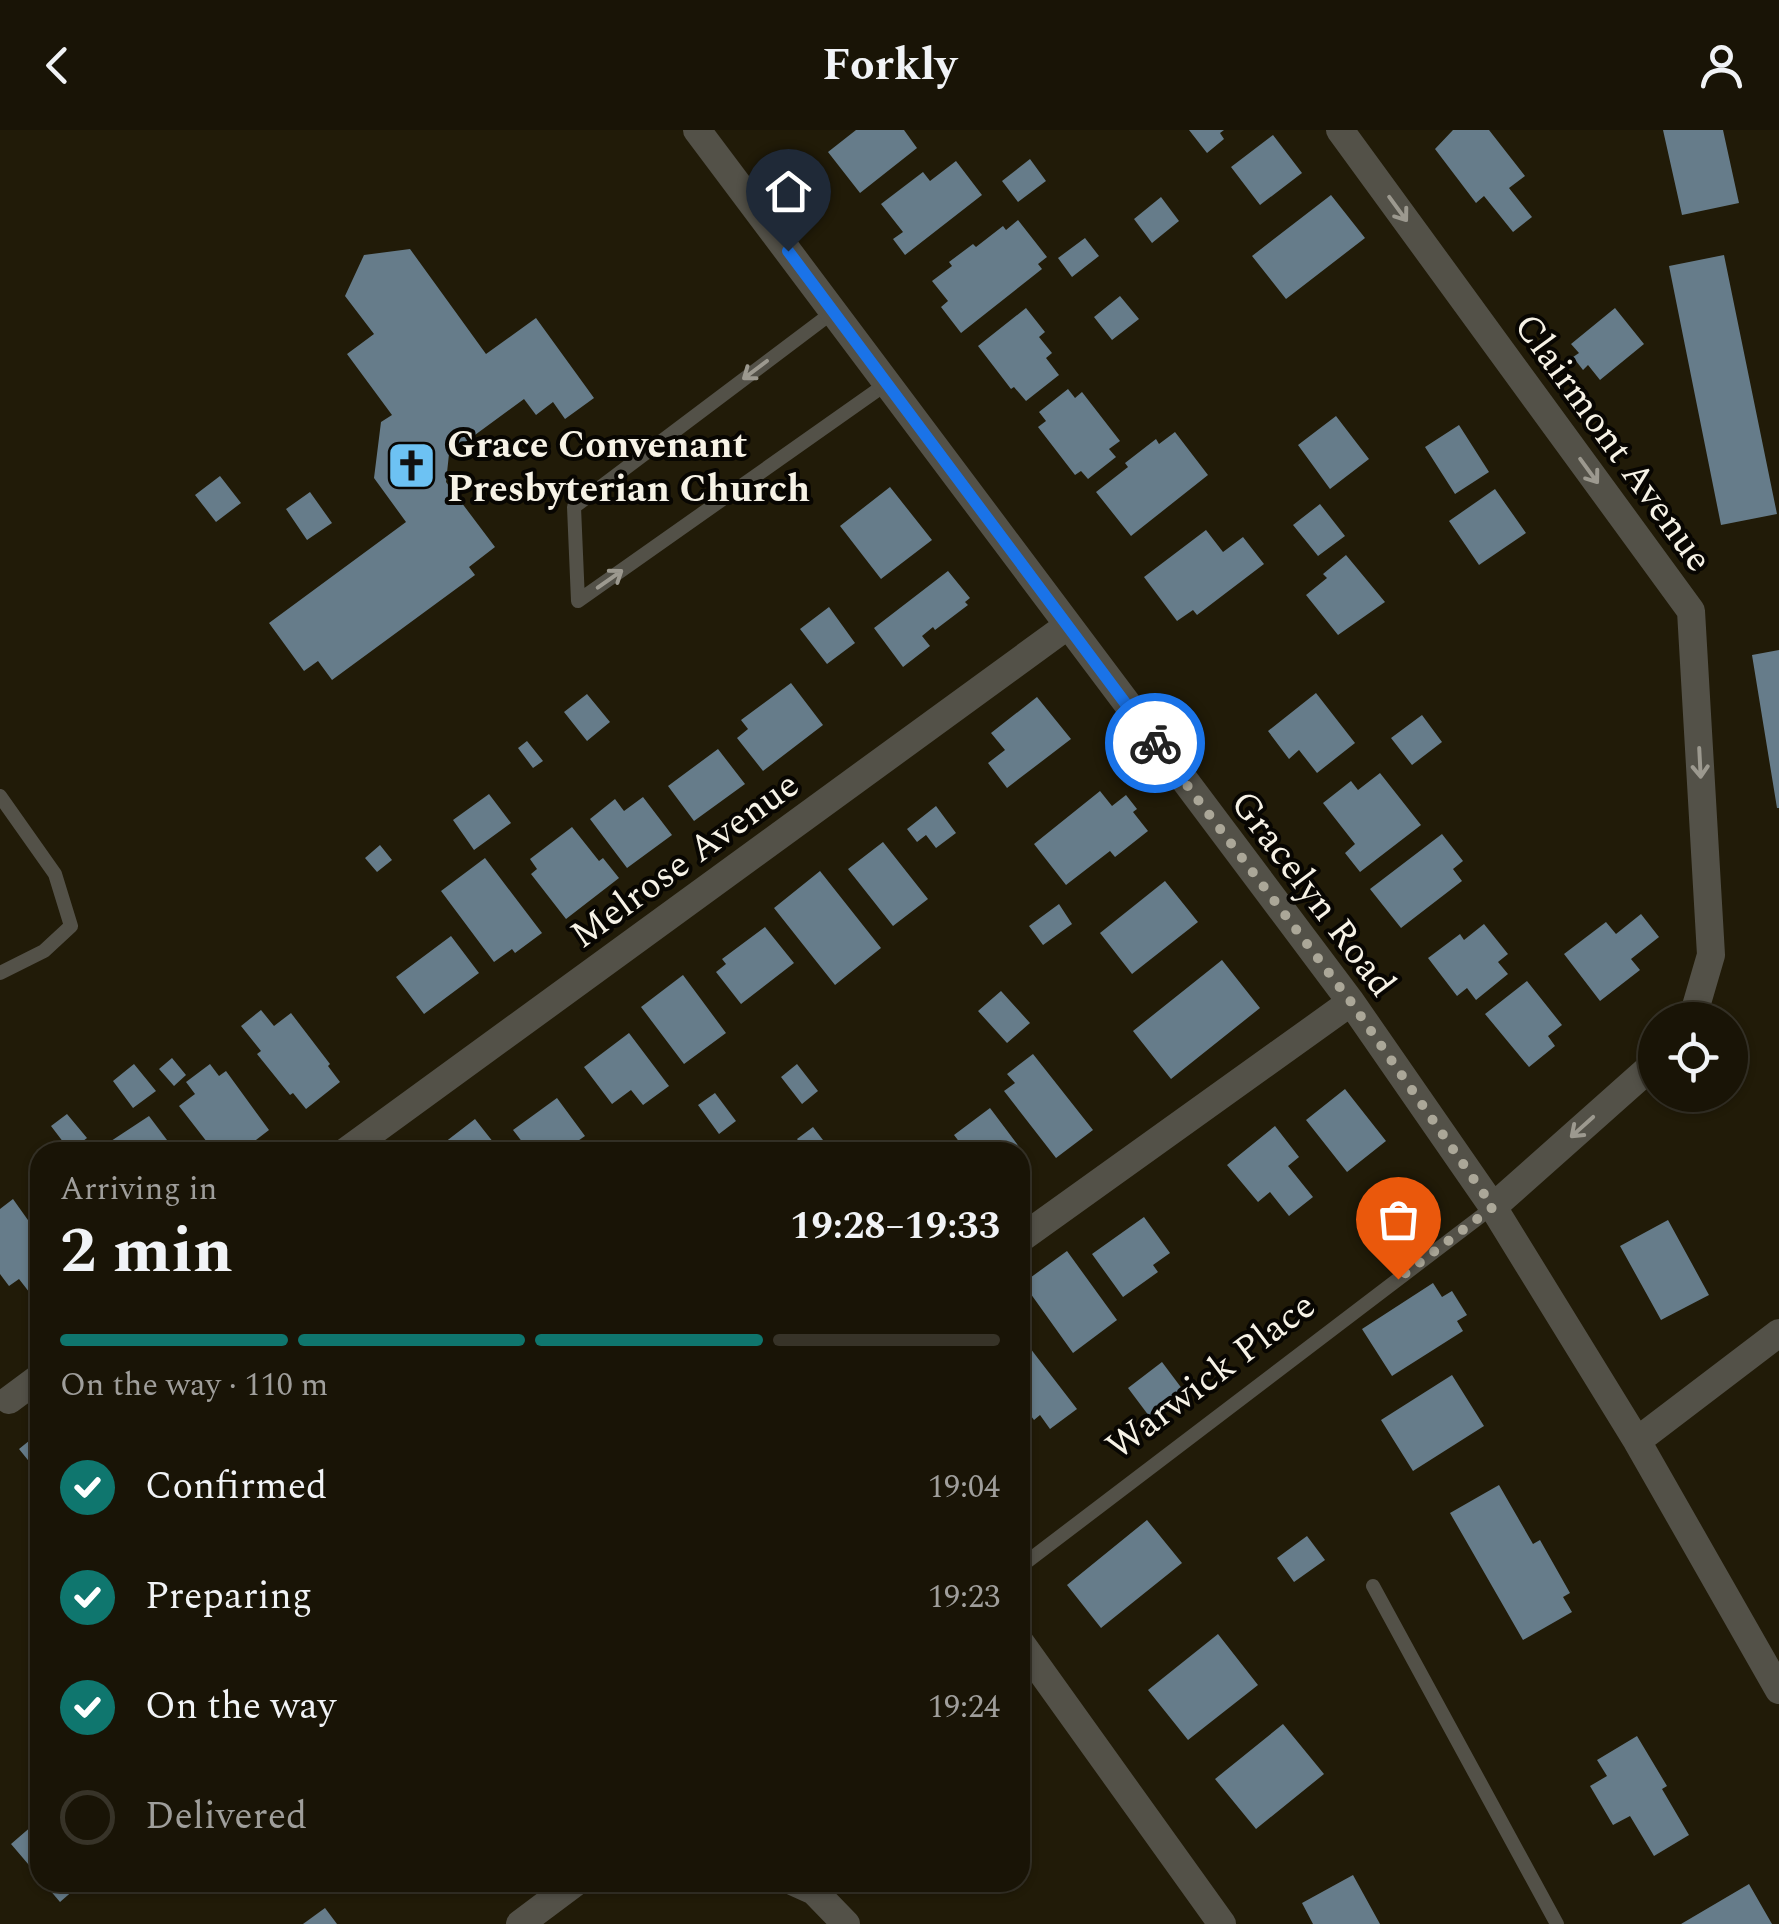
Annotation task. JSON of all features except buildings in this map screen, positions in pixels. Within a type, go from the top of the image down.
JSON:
[{"type":"street","name":"Gracelyn Road","points":[[697,130],[1351,1002],[1493,1207],[1637,1441],[1779,1690]]},
{"type":"street","name":"Clairmont Avenue","points":[[1340,130],[1691,611],[1711,955],[1697,1002]]},
{"type":"street","name":"Melrose Avenue","points":[[359,1142],[1067,626]]},
{"type":"street","points":[[1030,1231],[1351,1002]]},
{"type":"street","points":[[1493,1207],[1638,1077]]},
{"type":"street","points":[[1637,1441],[1779,1333]]},
{"type":"street","points":[[9,1400],[30,1384]]},
{"type":"street","points":[[1030,1656],[1222,1924]]},
{"type":"street","points":[[520,1924],[563,1892]]},
{"type":"street","points":[[815,1892],[846,1924]]},
{"type":"lane","points":[[833,312],[574,507],[578,602],[886,384]]},
{"type":"lane","points":[[0,796],[55,874],[71,926],[44,952],[0,973]]},
{"type":"lane","name":"Warwick Place","points":[[1030,1559],[1493,1207]]},
{"type":"lane","points":[[1373,1586],[1557,1924]]},
{"type":"way so far","points":[[1155,743],[1351,1002],[1493,1207],[1398,1279]]},
{"type":"place","name":"Grace Convenant Presbyterian Church","points":[[412,466]]},
{"type":"route","points":[[788,251],[1155,743]]}]
